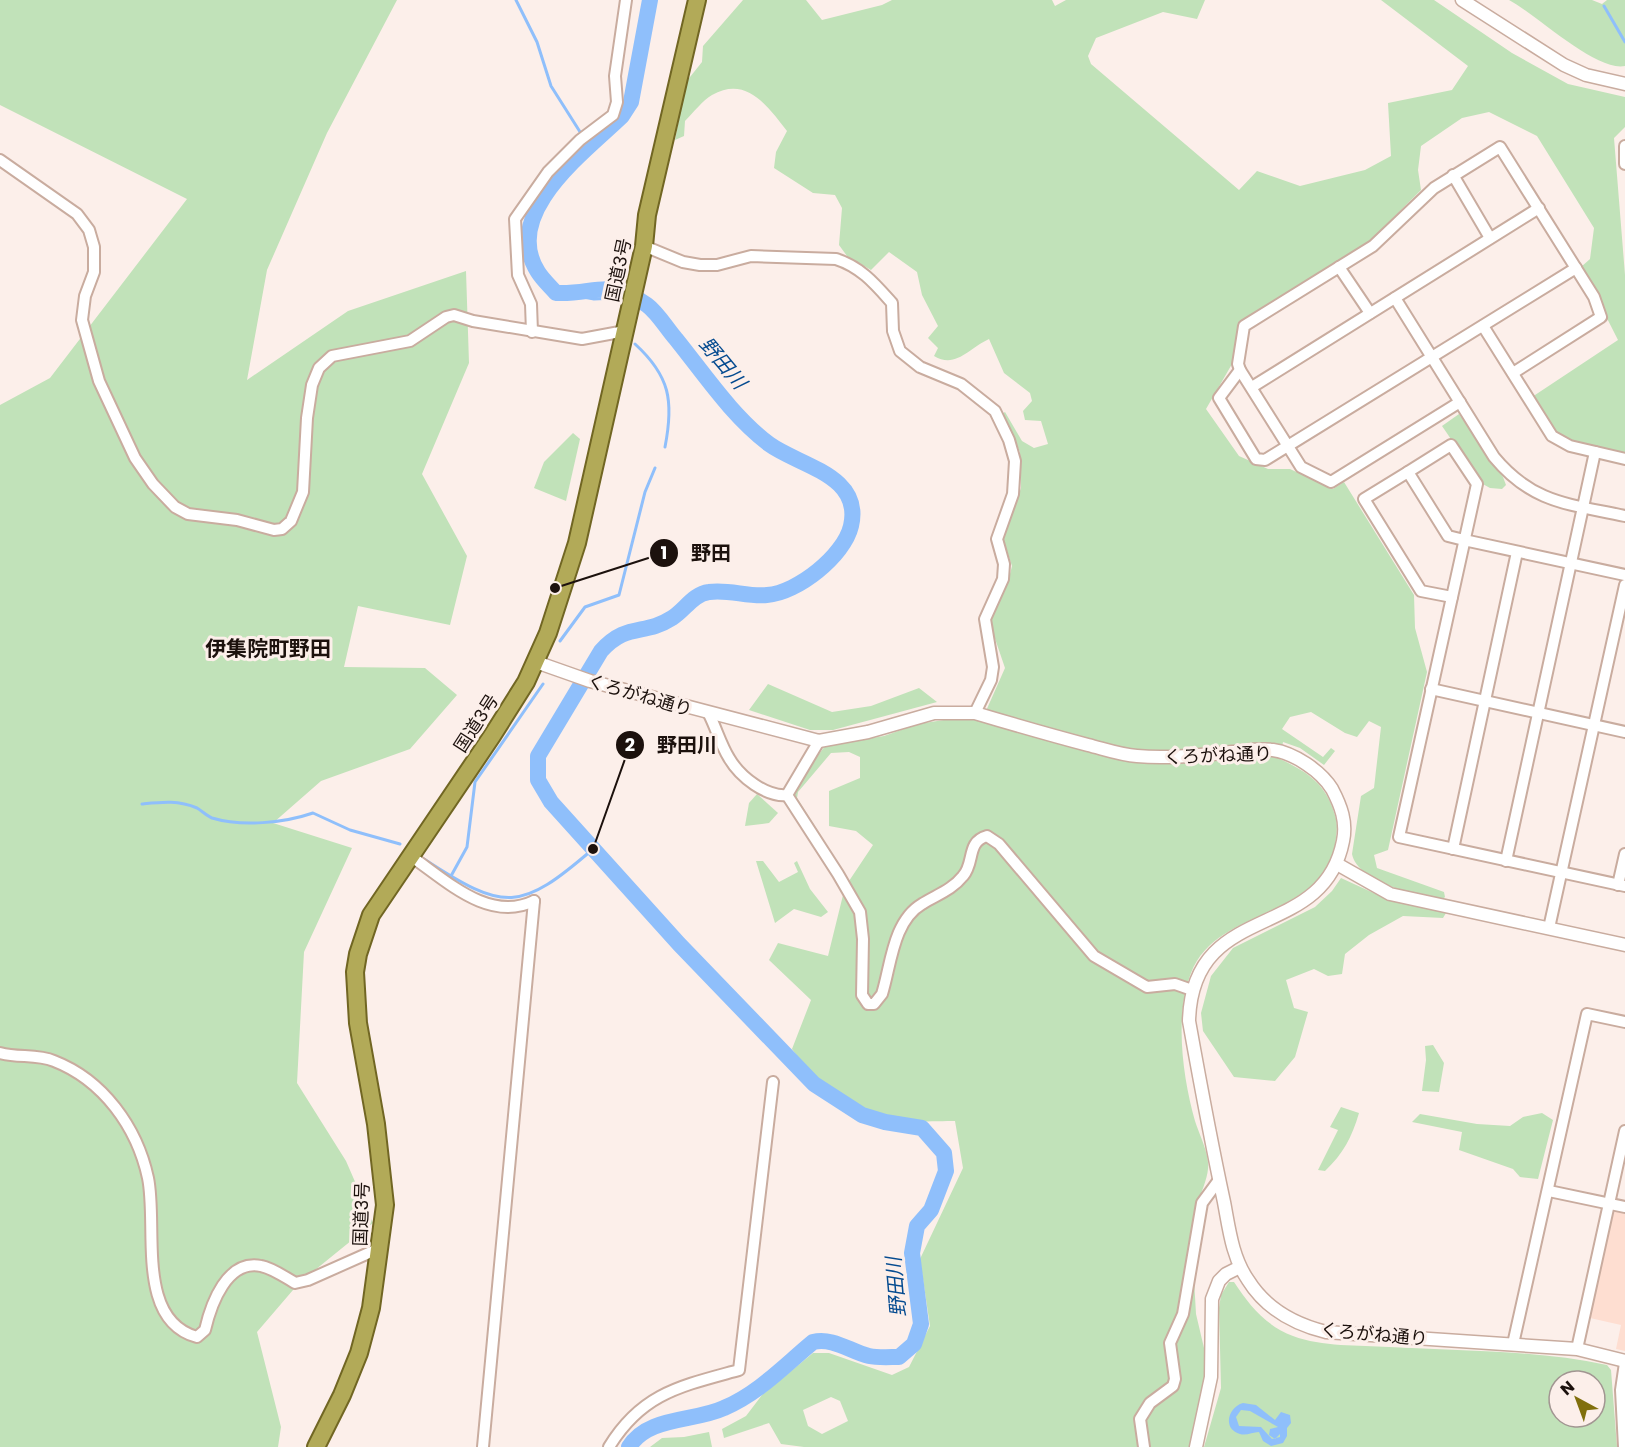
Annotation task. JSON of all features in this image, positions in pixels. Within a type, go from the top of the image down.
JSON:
[{"type":"highway","name":"国道3号","points":[[316,1447],[342,1395],[359,1353],[371,1308],[385,1205],[382,1170],[358,1023],[355,972],[358,954],[371,915],[409,855],[492,736],[536,662],[560,600],[578,543],[644,246],[647,215],[696,0]]},
{"type":"street","points":[[532,332],[531,304],[518,275],[515,219],[548,172],[584,137],[613,115],[617,102],[615,76],[626,0]]},
{"type":"street","points":[[1462,0],[1564,65],[1587,75],[1625,84]]},
{"type":"street","points":[[1625,146],[1625,164]]},
{"type":"street","points":[[1460,402],[1330,483],[1301,467],[1240,370],[1238,364],[1244,326],[1373,246],[1434,188],[1500,147],[1594,297],[1601,317],[1513,373]]},
{"type":"street","points":[[0,160],[77,214],[89,230],[94,248],[94,272],[85,296],[82,320],[99,381],[135,458],[153,484],[175,507],[188,514],[237,520],[274,530],[282,529],[291,521],[303,492],[306,418],[312,385],[319,368],[332,356],[410,341],[447,316],[454,315],[473,321],[582,339],[625,331]]},
{"type":"street","points":[[1453,175],[1490,238]]},
{"type":"street","points":[[1252,387],[1539,208]]},
{"type":"street","points":[[644,246],[700,265],[717,265],[751,256],[836,259],[849,263],[867,276],[892,303],[892,331],[900,351],[909,360],[961,384],[998,415],[1012,450],[1015,481],[997,539],[1004,564],[1003,579],[985,619],[992,673],[975,713]]},
{"type":"street","points":[[1339,267],[1370,313]]},
{"type":"street","points":[[1240,370],[1219,398],[1256,459],[1265,460],[1576,268]]},
{"type":"street","points":[[1395,298],[1494,458],[1519,483],[1551,500],[1625,516]]},
{"type":"street","points":[[1483,326],[1552,436],[1570,447],[1625,459]]},
{"type":"street","points":[[1452,597],[1421,591],[1364,499],[1451,445],[1477,484],[1399,837],[1622,886],[1625,854]]},
{"type":"street","points":[[1506,861],[1595,452]]},
{"type":"street","points":[[1408,472],[1448,536],[1625,575]]},
{"type":"street","points":[[1453,849],[1517,552]]},
{"type":"street","points":[[1549,928],[1625,585]]},
{"type":"street","name":"くろがね通り","points":[[536,662],[590,681],[819,741],[860,734],[934,713],[975,713],[1135,756],[1274,750],[1292,757],[1318,773],[1328,783],[1341,808],[1344,834],[1336,864],[1314,894],[1296,906],[1231,938],[1216,949],[1197,974],[1192,990],[1190,1022],[1219,1180],[1240,1268],[1254,1289],[1276,1311],[1315,1329],[1339,1334],[1577,1349],[1625,1362]]},
{"type":"street","points":[[1431,689],[1625,732]]},
{"type":"street","points":[[710,714],[729,759],[739,771],[769,794],[787,795]]},
{"type":"street","points":[[787,795],[819,741]]},
{"type":"street","points":[[787,795],[838,873],[860,912],[863,939],[862,995],[868,1004],[874,1004],[882,994],[905,919],[920,904],[939,897],[965,875],[974,845],[980,838],[987,836],[999,844],[1094,956],[1147,987],[1175,984],[1192,990]]},
{"type":"street","points":[[409,855],[483,905],[519,909],[534,901],[483,1447]]},
{"type":"street","points":[[1336,864],[1390,894],[1625,945]]},
{"type":"street","points":[[1513,1344],[1587,1014],[1625,1023]]},
{"type":"street","points":[[0,1053],[54,1061],[82,1077],[103,1094],[124,1118],[138,1147],[148,1177],[156,1292],[163,1310],[184,1333],[197,1336],[205,1330],[209,1311],[220,1288],[240,1268],[250,1265],[264,1266],[295,1283],[308,1280],[380,1248]]},
{"type":"street","points":[[609,1447],[622,1426],[655,1397],[676,1388],[739,1370],[773,1083]]},
{"type":"street","points":[[1577,1349],[1625,1131]]},
{"type":"street","points":[[1144,1447],[1140,1419],[1150,1403],[1173,1386],[1175,1379],[1170,1343],[1183,1314],[1202,1203],[1219,1180]]},
{"type":"street","points":[[1549,1191],[1625,1207]]},
{"type":"street","points":[[1196,1447],[1211,1377],[1212,1299],[1219,1281],[1226,1274],[1240,1268]]},
{"type":"street","points":[[1623,1447],[1625,1362]]},
{"type":"shaded area","points":[[1619,1209],[1625,1210],[1625,1351],[1616,1349],[1621,1325],[1590,1318],[1613,1213]]},
{"type":"green space","points":[[0,0],[397,0],[327,133],[267,270],[247,380],[348,311],[466,271],[469,363],[422,474],[467,556],[450,625],[358,606],[344,667],[425,668],[457,695],[410,749],[321,781],[273,823],[352,848],[304,952],[297,1083],[346,1161],[373,1223],[299,1283],[257,1332],[281,1427],[278,1447],[0,1447],[0,405],[50,378],[187,199],[0,105]]},
{"type":"green space","points":[[743,0],[806,0],[822,20],[882,5],[892,0],[1052,0],[1055,6],[1066,0],[1205,0],[1197,19],[1163,12],[1096,38],[1088,56],[1091,64],[1239,190],[1257,171],[1300,186],[1365,170],[1391,156],[1388,103],[1452,90],[1468,66],[1381,0],[1434,0],[1512,53],[1568,84],[1625,97],[1625,127],[1614,138],[1625,275],[1625,455],[1568,442],[1558,435],[1532,397],[1618,340],[1581,267],[1590,259],[1594,228],[1537,136],[1489,112],[1462,118],[1421,146],[1418,170],[1421,190],[1368,243],[1240,322],[1232,364],[1206,409],[1239,456],[1268,469],[1290,469],[1333,489],[1344,482],[1414,595],[1415,628],[1427,672],[1388,850],[1374,855],[1377,868],[1444,892],[1445,897],[1443,899],[1419,895],[1376,880],[1356,864],[1352,854],[1361,796],[1374,788],[1381,727],[1369,721],[1357,737],[1345,733],[1311,712],[1290,717],[1282,729],[1323,757],[1331,748],[1335,751],[1324,765],[1300,748],[1283,742],[1280,759],[1309,775],[1323,789],[1337,822],[1335,846],[1325,870],[1309,888],[1289,901],[1243,923],[1222,936],[1204,952],[1191,973],[1183,1009],[1182,1047],[1187,1086],[1208,1163],[1206,1178],[1193,1220],[1185,1270],[1194,1279],[1196,1314],[1208,1365],[1190,1447],[804,1447],[781,1444],[769,1423],[724,1438],[722,1429],[746,1416],[762,1395],[813,1353],[829,1353],[892,1375],[909,1367],[930,1326],[920,1259],[963,1168],[955,1121],[873,1120],[852,1115],[844,1110],[819,1085],[792,1049],[811,1000],[769,960],[778,943],[828,956],[845,887],[873,845],[856,831],[829,826],[829,791],[860,778],[860,757],[849,752],[831,753],[798,792],[797,798],[825,846],[795,802],[793,789],[825,746],[884,736],[918,724],[950,719],[982,720],[1005,668],[989,621],[1008,582],[1012,566],[1003,539],[1021,488],[1020,452],[1002,414],[1005,412],[1022,441],[1034,448],[1048,444],[1041,421],[1025,420],[1023,411],[1032,401],[1030,393],[1004,373],[989,339],[956,359],[949,360],[934,356],[938,348],[928,338],[938,326],[922,295],[917,272],[889,252],[871,270],[847,256],[839,245],[842,208],[835,195],[813,193],[774,168],[776,152],[787,131],[756,96],[736,89],[724,90],[712,95],[685,121],[684,136],[675,140],[686,82],[702,62],[703,46]],"holes":[[[831,1397],[840,1401],[848,1421],[822,1434],[808,1426],[803,1410]]]},
{"type":"green space","points":[[1509,0],[1592,0],[1602,4],[1607,0],[1625,0],[1625,66],[1613,66],[1583,52]]},
{"type":"green space","points":[[1459,414],[1503,477],[1506,485],[1502,489],[1490,488],[1481,483],[1442,426]]},
{"type":"green space","points":[[573,433],[580,439],[566,501],[534,488],[544,462]]},
{"type":"green space","points":[[768,684],[832,712],[871,706],[919,688],[937,702],[833,730],[810,730],[749,710]]},
{"type":"green space","points":[[757,794],[778,813],[769,823],[745,826],[749,803]]},
{"type":"green space","points":[[756,861],[763,861],[779,882],[798,872],[794,863],[797,861],[810,889],[828,912],[821,917],[794,909],[775,923]]},
{"type":"green space","points":[[1341,878],[1391,901],[1446,913],[1443,918],[1403,916],[1369,935],[1345,954],[1342,974],[1328,976],[1314,969],[1286,980],[1294,1008],[1308,1012],[1295,1057],[1275,1081],[1234,1077],[1203,1031],[1201,1013],[1211,976],[1233,948],[1315,907],[1332,891]]},
{"type":"green space","points":[[1433,1045],[1444,1063],[1439,1092],[1422,1091],[1426,1060],[1425,1046]]},
{"type":"green space","points":[[1341,1107],[1359,1113],[1356,1122],[1346,1145],[1337,1158],[1325,1171],[1318,1170],[1338,1130],[1330,1127]]},
{"type":"green space","points":[[1542,1113],[1553,1120],[1538,1179],[1520,1177],[1513,1169],[1459,1150],[1462,1132],[1412,1122],[1420,1114],[1477,1124],[1510,1126],[1523,1117]]},
{"type":"green space","points":[[1229,1282],[1234,1282],[1252,1307],[1266,1321],[1283,1332],[1304,1340],[1341,1345],[1553,1356],[1607,1365],[1611,1370],[1617,1447],[1204,1447],[1221,1388],[1219,1308],[1221,1295]]},
{"type":"green space","points":[[709,1432],[712,1447],[650,1447],[662,1438]]},
{"type":"water","points":[[1243,1403],[1256,1405],[1275,1420],[1281,1412],[1290,1415],[1291,1423],[1287,1428],[1287,1436],[1283,1443],[1271,1446],[1263,1441],[1259,1432],[1242,1434],[1234,1431],[1229,1418],[1238,1405]],"holes":[[[1241,1410],[1250,1411],[1278,1427],[1270,1429],[1269,1435],[1274,1438],[1272,1439],[1261,1427],[1239,1426],[1236,1417]]]},
{"type":"waterway","points":[[516,0],[537,42],[551,86],[582,135]]},
{"type":"waterway","name":"野田川","points":[[629,1447],[637,1437],[659,1425],[712,1412],[736,1402],[771,1378],[813,1342],[828,1342],[862,1354],[880,1357],[899,1357],[914,1344],[921,1324],[912,1253],[917,1226],[931,1210],[946,1171],[944,1153],[922,1128],[885,1122],[862,1115],[814,1084],[679,944],[551,802],[538,780],[538,756],[601,651],[610,642],[619,636],[653,627],[672,618],[703,593],[723,591],[767,595],[792,588],[818,571],[829,560],[847,537],[851,526],[852,509],[847,495],[838,483],[826,474],[769,444],[743,421],[651,308],[634,297],[612,289],[556,293],[538,272],[529,250],[530,228],[538,206],[552,185],[622,116],[631,102],[650,0]]},
{"type":"waterway","points":[[1604,6],[1625,42]]},
{"type":"waterway","points":[[585,141],[589,148]]},
{"type":"waterway","points":[[567,294],[594,299],[616,298]]},
{"type":"waterway","points":[[635,344],[656,367],[666,390],[669,416],[665,447]]},
{"type":"waterway","points":[[560,641],[585,607],[619,595],[645,492],[655,468]]},
{"type":"waterway","points":[[451,876],[467,847],[475,782],[543,684]]},
{"type":"waterway","points":[[142,804],[163,802],[183,804],[197,808],[212,818],[249,823],[289,819],[313,813],[350,830],[400,844]]},
{"type":"waterway","points":[[424,859],[474,889],[494,896],[512,897],[529,894],[547,885],[593,849]]},
{"type":"place","name":"野田","points":[[555,588]]},
{"type":"place","name":"野田川","points":[[593,849]]},
{"type":"district","name":"伊集院町野田","points":[[268,648]]}]
